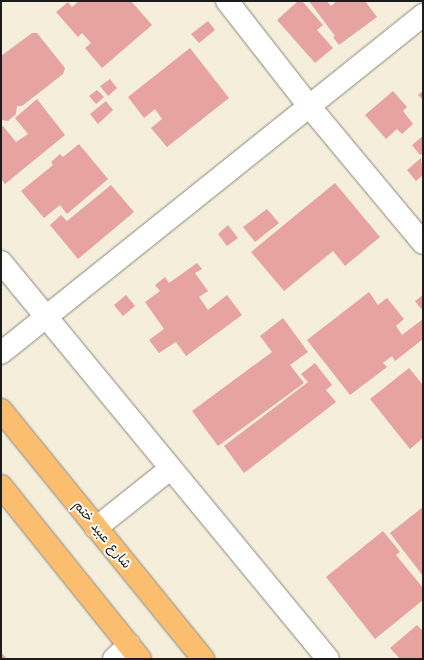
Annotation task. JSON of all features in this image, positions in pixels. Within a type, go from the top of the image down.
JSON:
[{"type":"main road","name":"شارع عبيد ختم","points":[[1,410],[203,659]]},
{"type":"main road","points":[[1,486],[128,654]]},
{"type":"street","points":[[227,1],[309,106],[423,243]]},
{"type":"street","points":[[1,353],[423,15]]},
{"type":"street","points":[[1,262],[45,318],[328,659]]},
{"type":"street","points":[[96,528],[170,469]]},
{"type":"building","points":[[79,1],[131,1],[152,25],[102,68],[85,48],[91,43],[82,33],[78,37],[56,12],[68,2],[72,7]]},
{"type":"building","points":[[298,1],[302,1],[323,25],[317,30],[333,48],[315,63],[277,20]]},
{"type":"building","points":[[309,1],[327,1],[331,6],[337,1],[365,1],[377,17],[339,45],[333,37],[335,36]]},
{"type":"building","points":[[208,21],[215,30],[199,43],[191,34]]},
{"type":"building","points":[[32,33],[37,33],[65,68],[63,74],[22,106],[17,106],[16,114],[8,121],[1,120],[1,56]]},
{"type":"building","points":[[190,48],[229,98],[167,147],[151,128],[162,119],[155,109],[144,118],[128,97]]},
{"type":"building","points":[[110,79],[117,88],[108,96],[100,86]]},
{"type":"building","points":[[97,90],[104,97],[96,104],[89,96]]},
{"type":"building","points":[[393,91],[407,107],[403,111],[413,124],[402,134],[397,129],[386,139],[365,115]]},
{"type":"building","points":[[423,91],[423,100],[418,95]]},
{"type":"building","points":[[37,99],[65,135],[5,184],[1,179],[1,127],[3,126],[16,142],[28,134],[15,118]]},
{"type":"building","points":[[106,101],[113,110],[98,124],[90,114]]},
{"type":"building","points":[[423,136],[423,153],[420,155],[412,145]]},
{"type":"building","points":[[79,144],[108,179],[67,214],[60,205],[44,218],[21,191],[53,165],[51,162],[60,154],[63,157]]},
{"type":"building","points":[[421,158],[423,175],[416,181],[407,170]]},
{"type":"building","points":[[335,183],[380,237],[345,266],[333,251],[284,291],[251,252]]},
{"type":"building","points":[[111,185],[134,212],[78,259],[50,225],[61,215],[67,221]]},
{"type":"building","points":[[267,209],[279,223],[255,242],[243,227]]},
{"type":"building","points":[[228,225],[238,238],[227,246],[218,234]]},
{"type":"building","points":[[197,263],[202,269],[195,273],[208,291],[199,297],[208,310],[227,295],[242,315],[186,356],[176,342],[159,353],[149,340],[164,329],[145,302],[160,291],[155,285],[165,277],[169,283]]},
{"type":"building","points":[[369,292],[378,305],[387,298],[404,319],[396,326],[402,335],[423,319],[423,339],[395,361],[392,356],[383,363],[387,367],[350,395],[307,340]]},
{"type":"building","points":[[126,295],[135,306],[123,316],[114,305]]},
{"type":"building","points":[[423,295],[423,311],[415,301]]},
{"type":"building","points":[[283,318],[308,352],[290,365],[304,383],[218,446],[192,411],[272,352],[260,336]]},
{"type":"building","points":[[315,363],[332,385],[326,390],[336,402],[244,473],[224,446],[308,382],[301,374]]},
{"type":"building","points":[[409,368],[423,385],[423,438],[410,449],[370,399]]},
{"type":"building","points":[[423,507],[423,576],[390,533]]},
{"type":"building","points":[[383,531],[400,552],[396,555],[423,588],[423,600],[375,639],[326,577]]},
{"type":"building","points":[[417,625],[423,631],[423,659],[400,659],[390,648]]},
{"type":"building","points":[[1,652],[7,659],[1,659]]}]
